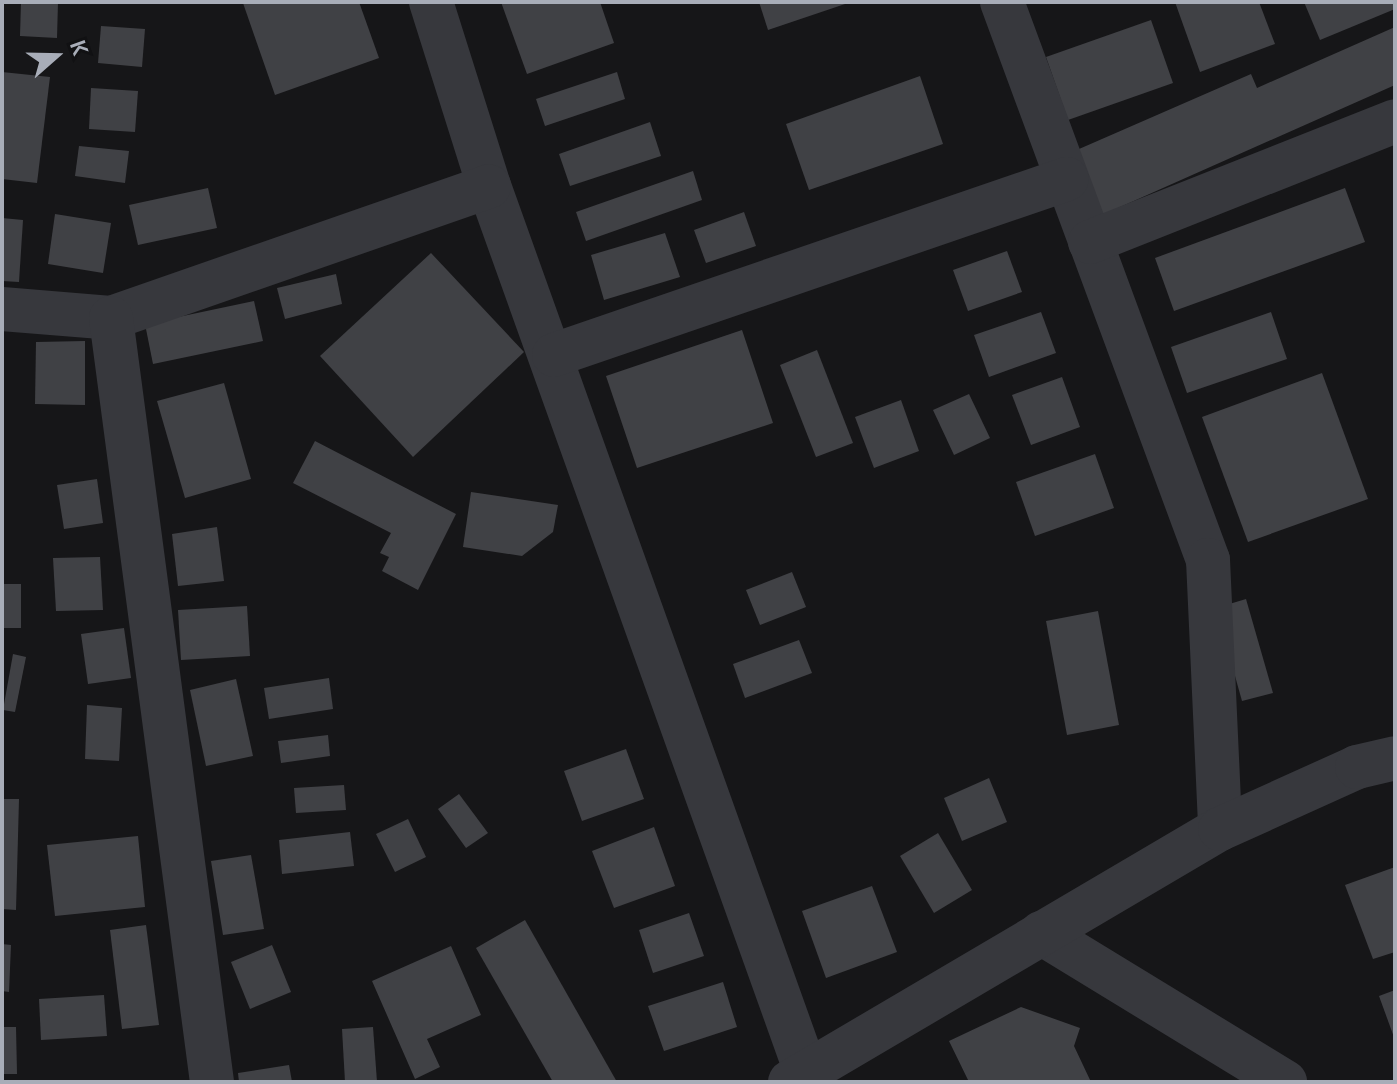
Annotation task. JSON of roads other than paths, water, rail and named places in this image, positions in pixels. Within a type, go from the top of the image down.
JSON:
[{"type":"street","points":[[431,2],[489,186],[554,355],[798,1077],[1220,829],[1357,767],[1395,758]]},
{"type":"street","points":[[1002,2],[1208,560],[1220,829]]},
{"type":"street","points":[[1090,242],[1395,121]]},
{"type":"street","points":[[554,355],[1067,179]]},
{"type":"street","points":[[2,309],[111,318],[489,186]]},
{"type":"street","points":[[111,318],[212,1082]]},
{"type":"street","points":[[1041,933],[1285,1082]]}]
